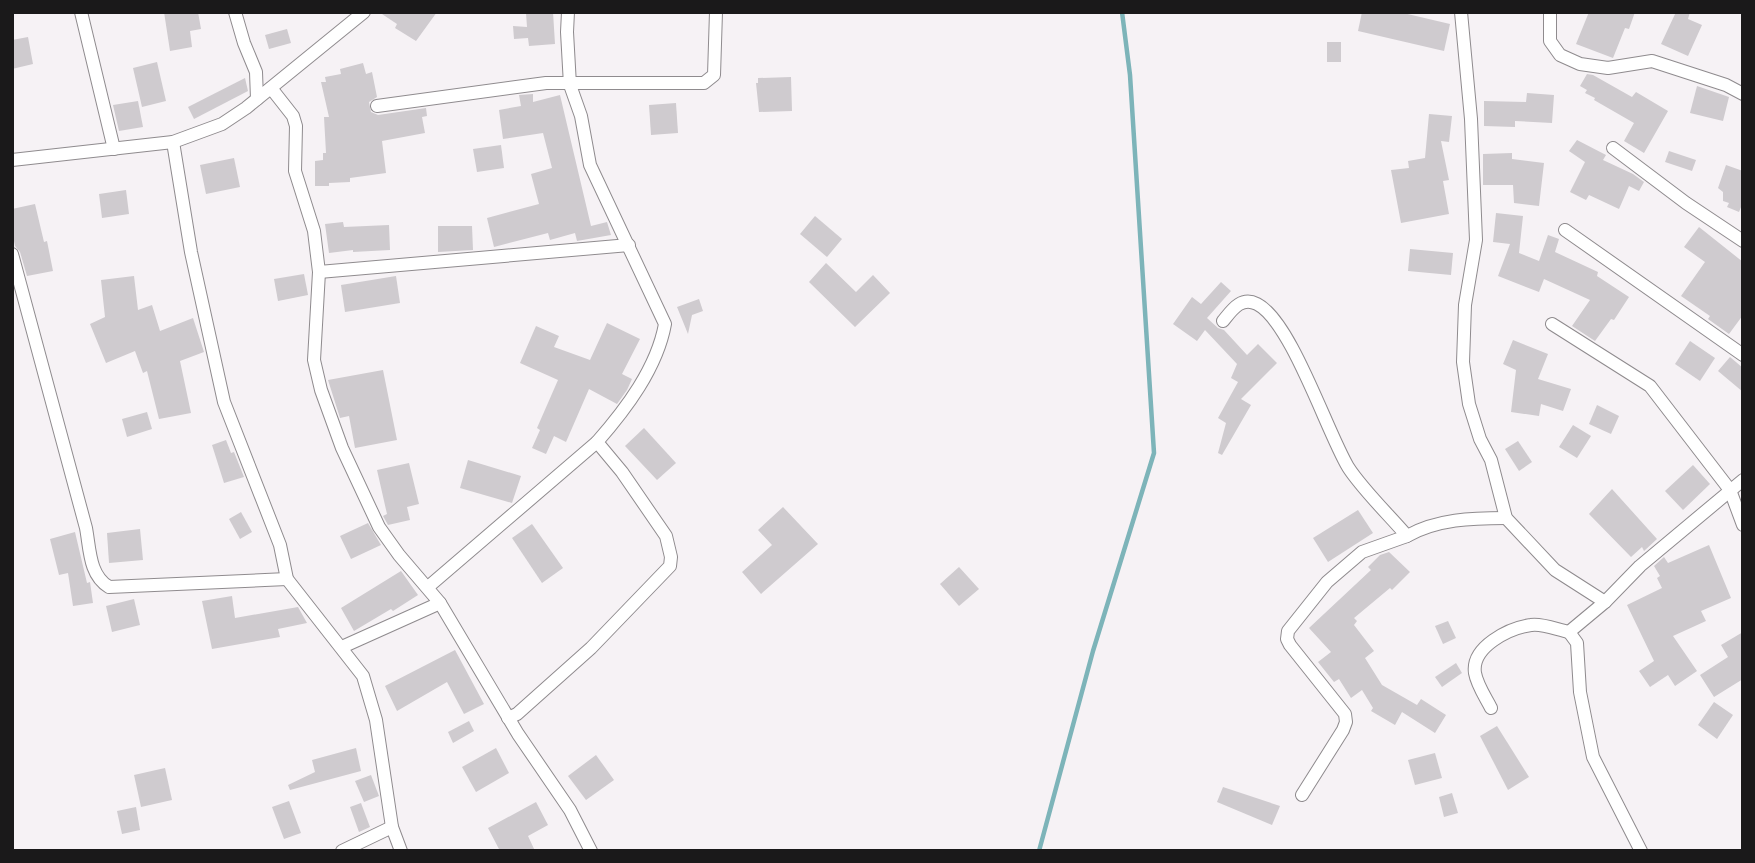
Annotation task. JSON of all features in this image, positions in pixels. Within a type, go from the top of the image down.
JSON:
[{"type":"street","points":[[81,12],[114,149]]},
{"type":"street","points":[[235,12],[256,72],[257,99]]},
{"type":"street","points":[[12,160],[173,142],[222,124],[364,12]]},
{"type":"street","points":[[428,587],[609,430],[633,395],[662,341],[665,324],[590,165],[581,116],[570,85],[568,12]]},
{"type":"street","points":[[377,106],[536,84],[704,83],[714,75],[716,12]]},
{"type":"street","points":[[1461,12],[1471,119],[1476,240],[1465,305],[1463,362],[1469,404],[1480,439],[1491,460],[1506,518],[1555,570],[1605,602]]},
{"type":"street","points":[[1550,12],[1550,41],[1560,55],[1580,64],[1608,68],[1652,61],[1726,85],[1743,94]]},
{"type":"street","points":[[271,88],[293,116],[296,126],[295,171],[314,231],[319,272],[314,360],[321,390],[342,448],[379,527],[440,603],[508,718],[570,810],[591,851]]},
{"type":"street","points":[[173,142],[191,253],[224,402],[281,545],[287,579],[363,676],[376,720],[392,827],[401,851]]},
{"type":"street","points":[[1613,148],[1686,203],[1743,241]]},
{"type":"street","points":[[1565,230],[1743,355]]},
{"type":"street","points":[[319,272],[629,245]]},
{"type":"street","points":[[12,254],[86,528],[94,573],[100,581],[108,587],[287,579]]},
{"type":"street","points":[[1223,321],[1238,304],[1245,301],[1266,311],[1281,330],[1304,372],[1348,467],[1407,536]]},
{"type":"street","points":[[1552,324],[1650,386],[1730,490],[1743,526]]},
{"type":"street","points":[[508,718],[517,714],[591,648],[670,566],[671,557],[666,536],[622,472],[597,442]]},
{"type":"street","points":[[1569,632],[1605,602],[1640,566],[1743,480]]},
{"type":"street","points":[[1302,794],[1346,722],[1345,714],[1290,645],[1287,631],[1327,582],[1362,551],[1407,536],[1421,528],[1466,518],[1506,518]]},
{"type":"street","points":[[342,648],[440,603]]},
{"type":"street","points":[[1491,708],[1475,675],[1475,661],[1479,650],[1495,639],[1532,624],[1569,632],[1577,643],[1580,692],[1593,757],[1640,851]]},
{"type":"street","points":[[342,851],[392,827]]},
{"type":"building","points":[[164,12],[198,12],[201,29],[190,31],[192,47],[170,51]]},
{"type":"building","points":[[379,12],[437,12],[416,41],[395,28],[397,24]]},
{"type":"building","points":[[553,12],[555,44],[529,46],[528,38],[514,39],[513,26],[527,27],[526,13]]},
{"type":"building","points":[[1362,12],[1399,12],[1450,24],[1444,51],[1358,31]]},
{"type":"building","points":[[1589,12],[1635,12],[1629,29],[1625,28],[1613,58],[1576,44]]},
{"type":"building","points":[[1676,12],[1690,12],[1688,19],[1702,25],[1688,56],[1661,44]]},
{"type":"building","points":[[287,29],[291,43],[269,49],[265,35]]},
{"type":"building","points":[[28,37],[33,64],[12,69],[12,40]]},
{"type":"building","points":[[1327,42],[1341,42],[1341,62],[1327,62]]},
{"type":"building","points":[[157,62],[166,101],[142,107],[133,68]]},
{"type":"building","points":[[363,63],[366,74],[372,72],[377,97],[369,102],[371,112],[378,115],[426,108],[427,116],[422,117],[425,133],[382,141],[386,173],[350,178],[350,182],[329,183],[329,186],[315,186],[315,161],[323,160],[323,153],[326,153],[324,117],[329,117],[321,82],[326,82],[325,77],[341,74],[340,69]]},
{"type":"building","points":[[1587,74],[1632,97],[1636,92],[1668,111],[1644,153],[1624,141],[1634,123],[1585,93],[1587,90],[1580,86]]},
{"type":"building","points":[[791,77],[792,111],[759,112],[756,83],[758,78]]},
{"type":"building","points":[[245,78],[248,91],[194,119],[188,107]]},
{"type":"building","points":[[1697,86],[1729,97],[1723,121],[1690,113]]},
{"type":"building","points":[[1527,93],[1554,95],[1552,123],[1515,121],[1515,127],[1484,126],[1484,101],[1526,102]]},
{"type":"building","points":[[533,94],[533,102],[560,95],[591,226],[607,222],[611,235],[577,241],[575,233],[550,240],[548,233],[494,247],[487,218],[539,204],[531,174],[552,168],[543,133],[503,139],[499,110],[521,106],[519,95]]},
{"type":"building","points":[[138,101],[143,127],[119,131],[113,105]]},
{"type":"building","points":[[676,103],[678,133],[651,135],[649,105]]},
{"type":"building","points":[[1429,114],[1452,116],[1449,142],[1441,141],[1449,180],[1443,181],[1449,214],[1401,223],[1391,170],[1409,168],[1408,161],[1425,158]]},
{"type":"building","points":[[1577,140],[1606,155],[1603,160],[1644,182],[1639,191],[1629,186],[1619,209],[1589,195],[1586,200],[1570,192],[1585,162],[1569,151]]},
{"type":"building","points":[[501,145],[504,168],[477,172],[473,149]]},
{"type":"building","points":[[1669,151],[1696,160],[1692,171],[1665,162]]},
{"type":"building","points":[[1512,153],[1512,159],[1544,163],[1539,206],[1514,203],[1513,185],[1483,185],[1483,154]]},
{"type":"building","points":[[234,158],[240,187],[206,194],[200,165]]},
{"type":"building","points":[[1726,165],[1743,171],[1743,202],[1739,212],[1727,207],[1729,203],[1723,201],[1723,192],[1718,188]]},
{"type":"building","points":[[126,190],[129,214],[102,218],[99,194]]},
{"type":"building","points":[[35,204],[53,271],[27,276],[20,252],[15,246],[12,209]]},
{"type":"building","points":[[1496,213],[1523,216],[1519,253],[1539,261],[1548,235],[1559,239],[1555,252],[1598,272],[1597,276],[1629,297],[1614,320],[1611,319],[1595,341],[1572,326],[1590,300],[1544,279],[1539,292],[1498,276],[1510,244],[1493,242]]},
{"type":"building","points":[[815,216],[842,239],[827,257],[800,234]]},
{"type":"building","points":[[343,222],[344,227],[389,225],[390,250],[329,253],[325,224]]},
{"type":"building","points":[[438,226],[472,226],[473,250],[438,252]]},
{"type":"building","points":[[1699,227],[1743,262],[1743,315],[1729,334],[1708,319],[1710,316],[1681,296],[1705,262],[1684,247]]},
{"type":"building","points":[[1410,249],[1453,253],[1451,275],[1408,271]]},
{"type":"building","points":[[826,263],[856,292],[873,275],[890,293],[855,327],[809,282]]},
{"type":"building","points":[[304,274],[308,295],[278,301],[274,279]]},
{"type":"building","points":[[134,276],[138,310],[152,305],[160,331],[193,318],[204,352],[180,361],[191,413],[159,419],[147,371],[143,373],[135,351],[106,363],[90,324],[105,317],[101,280]]},
{"type":"building","points":[[396,276],[400,303],[345,312],[341,285]]},
{"type":"building","points":[[1221,282],[1231,291],[1207,318],[1224,330],[1247,355],[1258,344],[1277,363],[1241,399],[1251,405],[1222,455],[1218,453],[1226,423],[1218,418],[1238,382],[1231,378],[1237,364],[1205,330],[1197,341],[1173,324],[1192,297],[1201,304]]},
{"type":"building","points":[[699,299],[703,311],[692,315],[688,334],[677,307]]},
{"type":"building","points":[[607,323],[640,339],[622,374],[632,379],[627,390],[617,404],[589,389],[566,442],[554,436],[546,454],[532,448],[540,430],[537,428],[558,380],[520,363],[536,326],[559,336],[554,347],[590,360]]},
{"type":"building","points":[[1513,340],[1548,354],[1538,379],[1571,389],[1563,411],[1541,404],[1539,416],[1511,412],[1516,370],[1503,364]]},
{"type":"building","points":[[1690,341],[1715,358],[1700,381],[1675,364]]},
{"type":"building","points":[[1730,357],[1743,368],[1743,392],[1718,371]]},
{"type":"building","points":[[383,370],[397,440],[355,448],[349,416],[340,418],[328,380]]},
{"type":"building","points":[[1597,405],[1619,416],[1611,434],[1589,424]]},
{"type":"building","points":[[147,412],[152,429],[127,437],[122,419]]},
{"type":"building","points":[[1573,425],[1591,436],[1577,458],[1559,447]]},
{"type":"building","points":[[644,428],[676,463],[657,480],[625,446]]},
{"type":"building","points":[[226,440],[244,477],[224,483],[212,445]]},
{"type":"building","points":[[1518,441],[1532,462],[1519,471],[1505,449]]},
{"type":"building","points":[[468,460],[521,476],[512,503],[460,488]]},
{"type":"building","points":[[409,463],[419,504],[407,507],[410,520],[388,525],[383,516],[387,514],[377,470]]},
{"type":"building","points":[[1693,465],[1710,484],[1683,510],[1665,491]]},
{"type":"building","points":[[1612,489],[1657,539],[1644,551],[1642,547],[1631,557],[1589,514]]},
{"type":"building","points":[[783,507],[818,544],[761,594],[742,572],[772,545],[758,530]]},
{"type":"building","points":[[1358,510],[1373,533],[1328,562],[1313,538]]},
{"type":"building","points":[[241,512],[252,532],[240,539],[229,519]]},
{"type":"building","points":[[368,523],[381,545],[351,559],[340,536]]},
{"type":"building","points":[[532,524],[563,568],[542,583],[512,538]]},
{"type":"building","points":[[140,529],[143,560],[109,563],[107,533]]},
{"type":"building","points":[[75,532],[87,583],[90,582],[93,603],[73,606],[68,573],[59,575],[50,539]]},
{"type":"building","points":[[1709,545],[1731,598],[1701,611],[1706,621],[1673,636],[1697,671],[1675,686],[1668,675],[1650,687],[1639,671],[1654,661],[1627,605],[1662,588],[1657,578],[1660,576],[1654,566],[1664,557],[1668,563]]},
{"type":"building","points":[[1389,552],[1410,572],[1392,590],[1390,588],[1354,618],[1357,621],[1354,625],[1374,651],[1365,658],[1382,685],[1417,705],[1421,699],[1446,715],[1435,733],[1402,712],[1395,725],[1371,711],[1373,708],[1362,690],[1351,698],[1339,679],[1334,682],[1318,662],[1331,652],[1309,628],[1371,570],[1368,567],[1380,555]]},
{"type":"building","points":[[959,567],[979,589],[959,606],[940,584]]},
{"type":"building","points":[[401,571],[418,595],[354,631],[341,608]]},
{"type":"building","points":[[232,596],[235,618],[298,607],[307,623],[278,629],[280,637],[212,649],[202,601]]},
{"type":"building","points":[[134,599],[140,625],[112,632],[106,606]]},
{"type":"building","points":[[1448,621],[1456,638],[1443,644],[1435,626]]},
{"type":"building","points":[[1743,632],[1743,679],[1714,697],[1700,675],[1728,657],[1721,645]]},
{"type":"building","points":[[455,650],[484,704],[464,714],[447,682],[397,711],[385,686]]},
{"type":"building","points":[[1456,663],[1462,673],[1442,687],[1435,677]]},
{"type":"building","points":[[1714,702],[1733,715],[1717,739],[1698,725]]},
{"type":"building","points":[[469,721],[474,731],[453,743],[448,732]]},
{"type":"building","points":[[1497,726],[1529,777],[1508,790],[1480,736]]},
{"type":"building","points":[[356,748],[361,771],[290,790],[288,785],[315,772],[312,760]]},
{"type":"building","points":[[496,748],[509,773],[476,792],[462,767]]},
{"type":"building","points":[[1435,753],[1442,778],[1415,785],[1408,760]]},
{"type":"building","points":[[596,755],[614,780],[586,800],[568,776]]},
{"type":"building","points":[[165,768],[172,800],[141,807],[134,775]]},
{"type":"building","points":[[371,775],[379,796],[364,802],[355,781]]},
{"type":"building","points":[[1223,787],[1280,806],[1272,825],[1217,802]]},
{"type":"building","points":[[1452,793],[1458,813],[1444,817],[1439,797]]},
{"type":"building","points":[[289,801],[301,833],[284,839],[272,807]]},
{"type":"building","points":[[536,802],[548,825],[528,836],[535,851],[500,851],[488,828]]},
{"type":"building","points":[[361,803],[370,827],[359,832],[350,807]]},
{"type":"building","points":[[136,807],[140,830],[122,834],[117,811]]},
{"type":"waterway","points":[[1039,851],[1093,651],[1154,453],[1130,75],[1122,12]]}]
